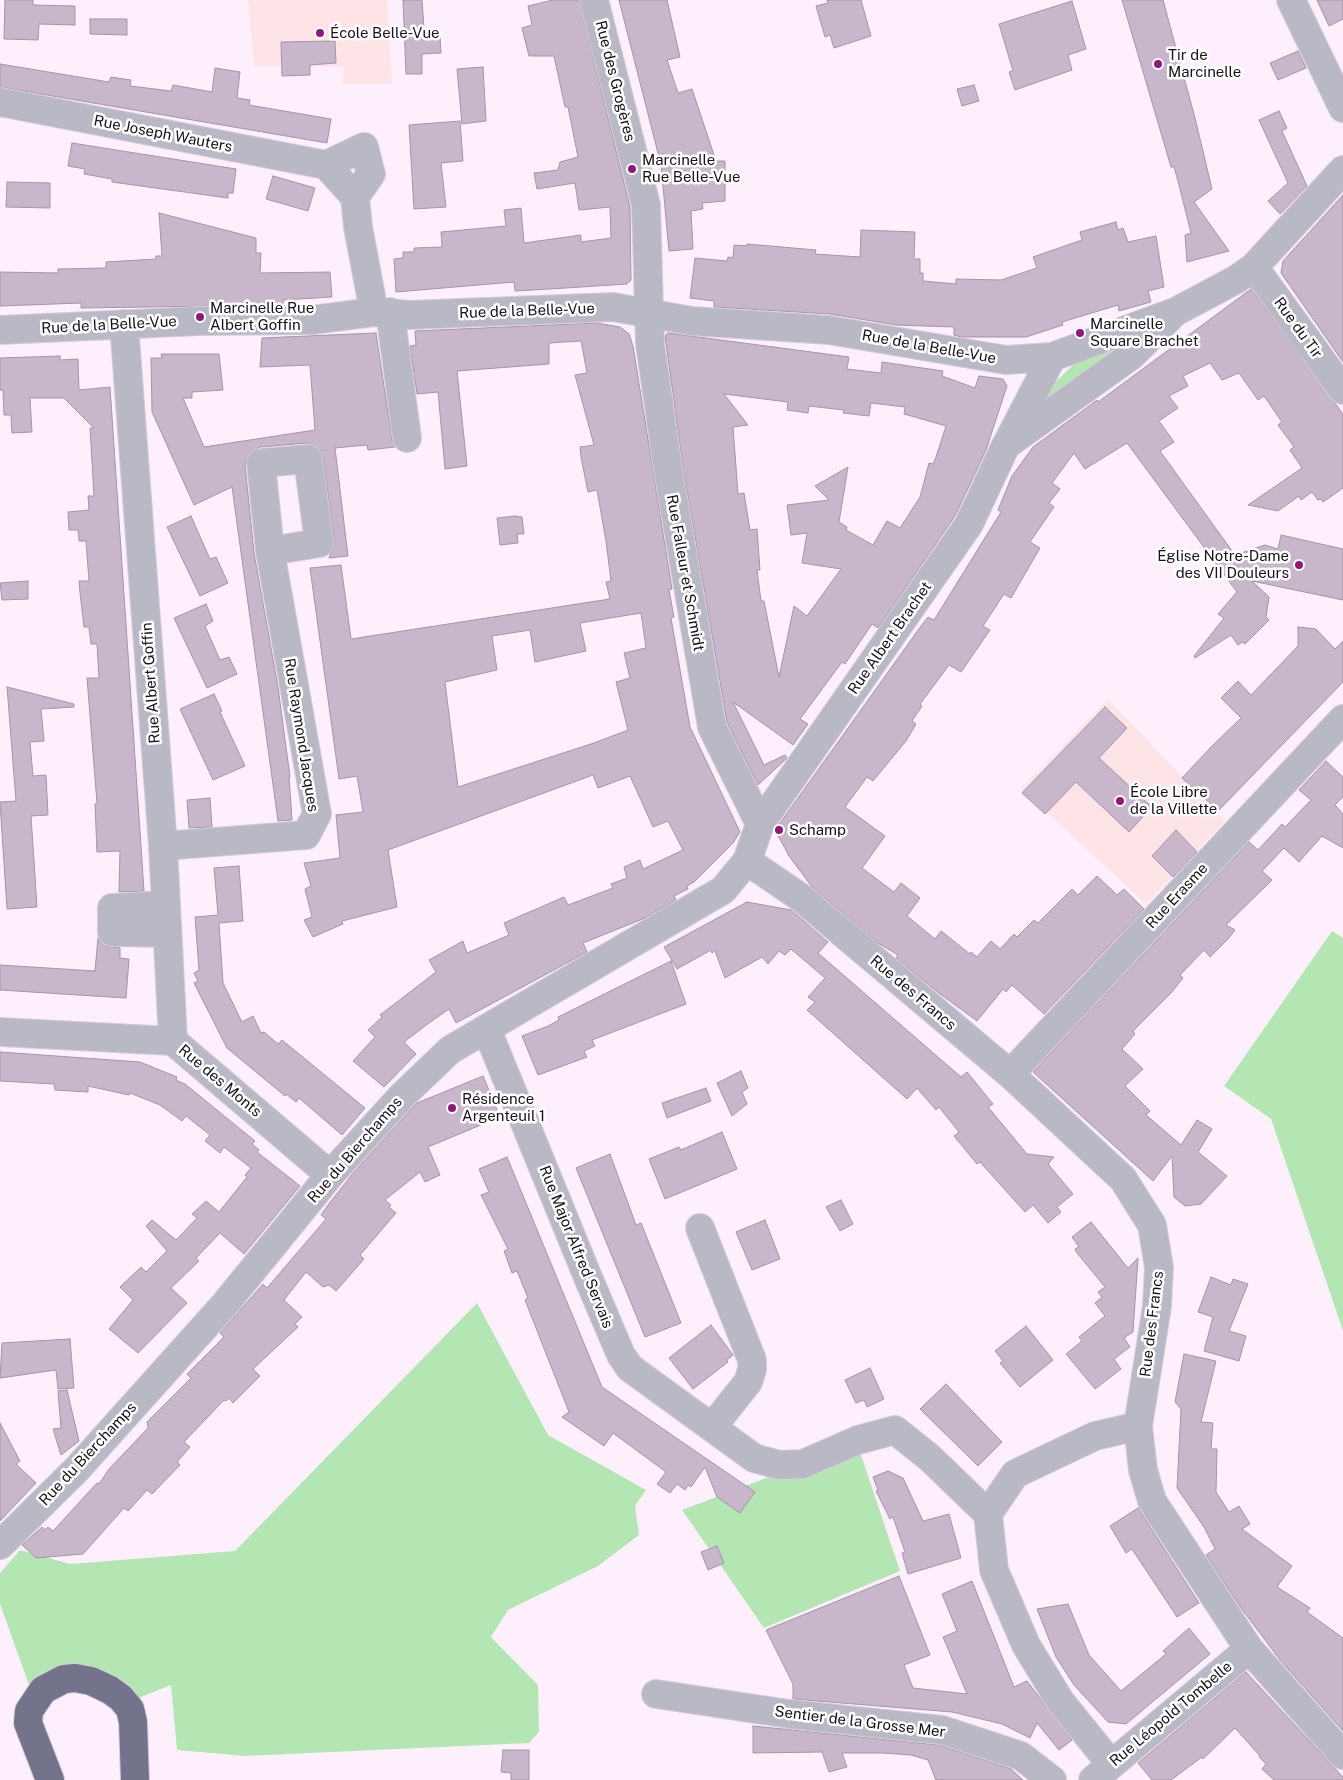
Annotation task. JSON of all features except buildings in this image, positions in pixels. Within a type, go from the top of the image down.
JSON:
[{"type":"highway","points":[[50,1780],[28,1723],[29,1711],[43,1690],[64,1679],[75,1678],[90,1681],[110,1690],[121,1698],[130,1709],[135,1780]]},
{"type":"street","name":"Rue des Grogères","points":[[594,0],[646,205],[648,312]]},
{"type":"street","points":[[1291,0],[1343,108]]},
{"type":"street","name":"Rue Joseph Wauters","points":[[0,102],[326,165]]},
{"type":"street","points":[[355,197],[371,174],[364,147],[326,165],[355,197],[358,227],[382,312],[407,438]]},
{"type":"street","name":"Rue Albert Brachet","points":[[760,824],[969,524],[1006,445],[1052,357],[1175,312],[1237,279],[1254,267],[1343,170]]},
{"type":"street","name":"Rue du Tir","points":[[1254,267],[1343,390]]},
{"type":"street","name":"Rue de la Belle-Vue","points":[[0,330],[124,324],[312,320],[382,312],[409,315],[613,307],[692,321],[829,330],[1006,360],[1052,357]]},
{"type":"street","name":"Rue Falleur et Schmidt","points":[[648,312],[650,344],[668,469],[712,727],[760,824]]},
{"type":"street","name":"Rue Albert Brachet","points":[[1006,445],[1132,355],[1175,312]]},
{"type":"street","name":"Rue Albert Goffin","points":[[124,324],[163,846],[173,1041]]},
{"type":"street","name":"Rue Raymond Jacques","points":[[163,846],[306,835],[317,814],[270,551]]},
{"type":"street","name":"Rue Erasme","points":[[1010,1074],[1343,719]]},
{"type":"street","name":"Rue du Bierchamps","points":[[0,1545],[77,1469],[225,1304],[330,1175],[400,1097],[450,1050],[724,890],[747,860],[760,824]]},
{"type":"street","name":"Rue des Francs","points":[[747,860],[800,897],[1010,1074],[1123,1179],[1152,1225],[1159,1267],[1156,1306],[1138,1426],[1143,1470],[1152,1501],[1249,1649],[1343,1755]]},
{"type":"street","points":[[166,906],[112,908],[112,932],[167,933]]},
{"type":"street","name":"Rue Major Alfred Servais","points":[[487,1030],[621,1355],[630,1368],[713,1426],[754,1458],[779,1465],[802,1464],[858,1440],[895,1430],[930,1458],[988,1514]]},
{"type":"street","name":"Rue des Monts","points":[[0,1032],[173,1041],[330,1175]]},
{"type":"street","points":[[700,1228],[752,1360],[752,1370],[748,1382],[713,1426]]},
{"type":"street","points":[[1102,1772],[1026,1645],[994,1570],[988,1514],[1015,1474],[1095,1436],[1138,1426]]},
{"type":"street","name":"Rue Léopold Tombelle","points":[[1102,1772],[1249,1649]]},
{"type":"street","name":"Sentier de la Grosse Mer","points":[[656,1694],[789,1714],[942,1730],[1021,1756],[1052,1780]]},
{"type":"shaded area","name":"École Belle-Vue","points":[[248,0],[387,0],[392,84],[342,84],[344,67],[254,66]]},
{"type":"shaded area","name":"École Libre de la Villette","points":[[1108,699],[1225,821],[1146,904],[1021,789]]},
{"type":"green space","points":[[1130,345],[1047,408],[1037,400],[1077,361],[1096,352]]},
{"type":"green space","points":[[1332,931],[1343,938],[1343,1331],[1271,1119],[1224,1086]]},
{"type":"green space","points":[[477,1303],[548,1435],[646,1490],[635,1506],[639,1535],[598,1566],[508,1610],[491,1637],[538,1685],[539,1732],[529,1743],[245,1756],[177,1750],[171,1685],[136,1699],[98,1668],[55,1668],[30,1688],[0,1604],[0,1573],[20,1550],[70,1564],[235,1551]]},
{"type":"green space","points":[[860,1452],[900,1571],[764,1628],[682,1510],[803,1464]]},
{"type":"place","name":"École Belle-Vue","points":[[320,33]]},
{"type":"place","name":"Tir de Marcinelle","points":[[1158,64]]},
{"type":"place","name":"Marcinelle Rue Belle-Vue","points":[[632,169]]},
{"type":"place","name":"Marcinelle Rue Albert Goffin","points":[[200,317]]},
{"type":"place","name":"Marcinelle Square Brachet","points":[[1080,333]]},
{"type":"place","name":"Église Notre-Dame des VII Douleurs","points":[[1299,565]]},
{"type":"place","name":"École Libre de la Villette","points":[[1120,801]]},
{"type":"place","name":"Schamp","points":[[779,830]]},
{"type":"place","name":"Résidence Argenteuil 1","points":[[452,1108]]}]
